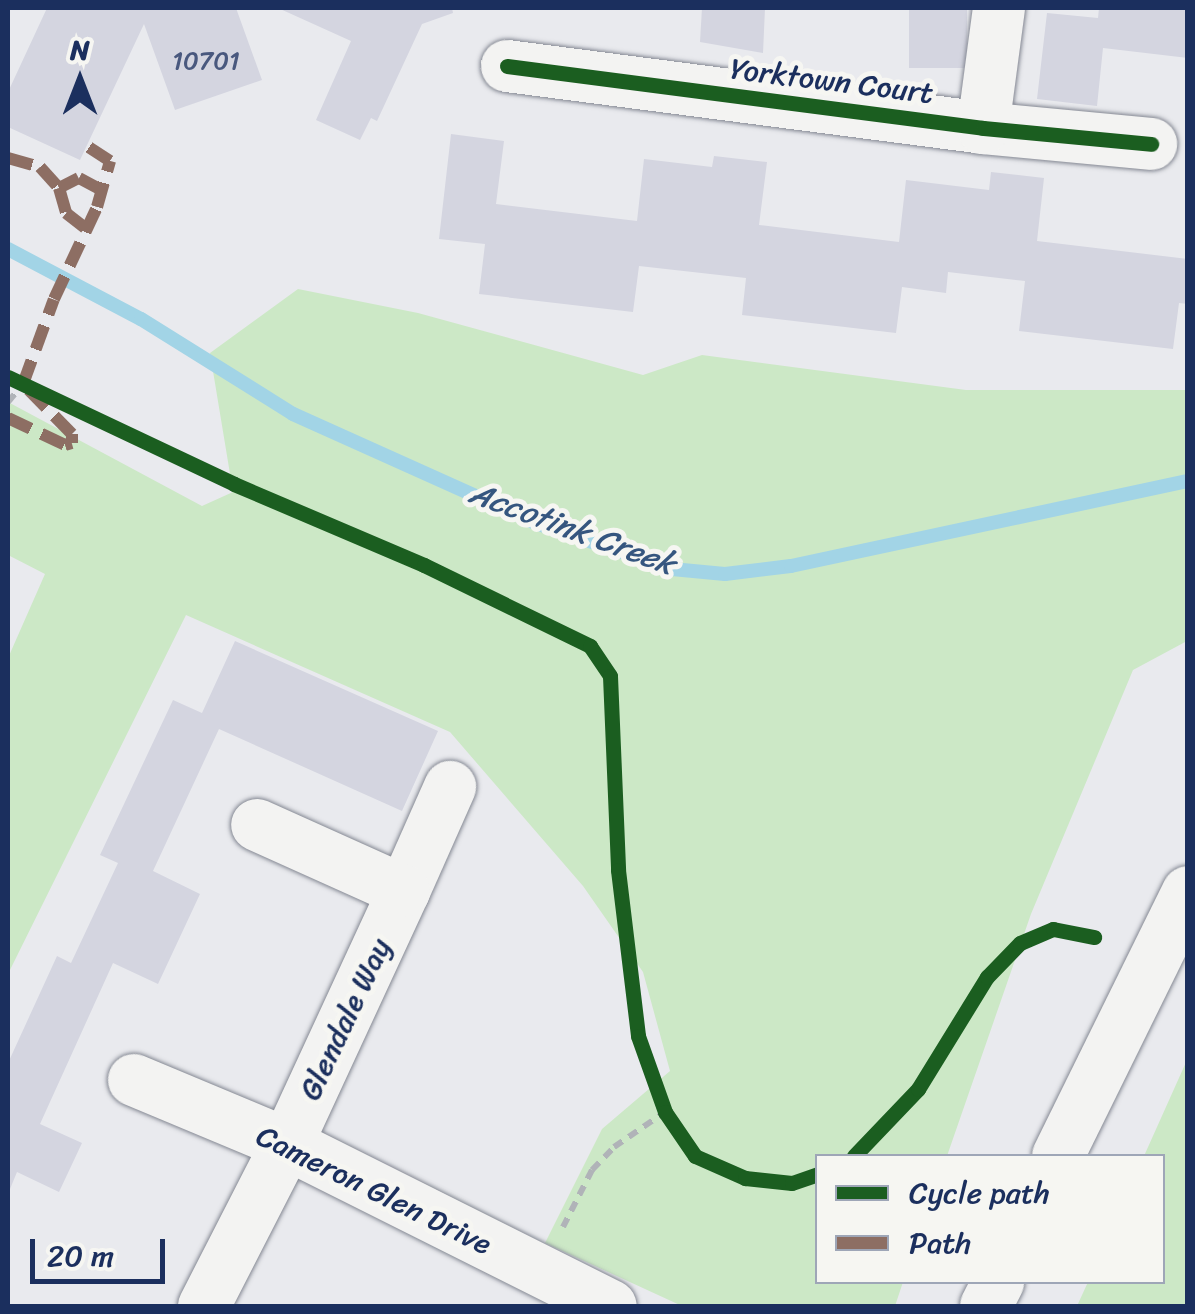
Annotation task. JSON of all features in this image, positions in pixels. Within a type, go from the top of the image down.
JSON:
[{"type":"street","points":[[984,128],[999,8]]},
{"type":"street","name":"Yorktown Court","points":[[508,66],[984,128],[1151,144]]},
{"type":"street","name":"Glendale Way","points":[[204,1306],[287,1144],[450,787]]},
{"type":"street","points":[[257,825],[404,891]]},
{"type":"street","points":[[1059,1154],[1188,892]]},
{"type":"street","name":"Cameron Glen Drive","points":[[134,1080],[287,1144],[551,1287],[611,1306]]},
{"type":"path","points":[[8,402],[23,384]]},
{"type":"path","points":[[551,1287],[592,1170],[614,1147],[664,1112]]},
{"type":"green space","points":[[298,289],[418,313],[643,375],[702,355],[966,390],[1187,390],[1187,641],[1133,670],[1031,914],[948,1154],[815,1154],[815,1284],[902,1284],[895,1306],[682,1306],[545,1243],[602,1129],[670,1071],[643,972],[583,886],[450,732],[186,615],[8,974],[8,658],[45,574],[8,555],[8,402],[202,506],[233,492],[210,353]]},
{"type":"green space","points":[[1187,1060],[1187,1306],[1077,1306],[1087,1284],[1165,1284],[1165,1154],[1145,1154]]},
{"type":"building","points":[[47,8],[236,8],[262,80],[175,110],[144,24],[80,160],[8,127],[8,92]]},
{"type":"building","points":[[278,8],[452,8],[453,13],[422,24],[377,121],[371,118],[360,140],[316,120],[351,41]]},
{"type":"building","points":[[702,8],[765,8],[763,53],[700,42]]},
{"type":"building","points":[[909,8],[967,8],[967,68],[909,68]]},
{"type":"building","points":[[1099,8],[1188,8],[1188,58],[1103,48],[1097,106],[1037,99],[1047,13],[1098,18]]},
{"type":"building","points":[[451,134],[504,141],[496,204],[637,221],[644,159],[712,167],[714,156],[767,162],[759,225],[899,242],[906,180],[989,190],[991,172],[1044,178],[1037,241],[1188,259],[1188,304],[1179,303],[1173,349],[1019,331],[1025,281],[948,272],[946,293],[902,287],[896,333],[742,315],[746,278],[639,266],[633,312],[479,294],[485,244],[439,239]]},
{"type":"building","points":[[235,641],[438,731],[402,811],[219,729],[153,871],[200,894],[158,984],[113,963],[40,1124],[82,1143],[59,1192],[17,1172],[8,1194],[8,1063],[57,956],[71,963],[118,863],[100,855],[173,700],[202,713]]},
{"type":"waterway","name":"Accotink Creek","points":[[8,249],[141,319],[293,414],[536,523],[672,569],[725,574],[791,566],[1188,481]]},
{"type":"marked path","points":[[8,418],[65,445],[72,443],[72,434],[23,384],[54,299],[97,207],[110,161],[87,146]]},
{"type":"marked path","points":[[8,158],[40,167],[59,188],[66,213],[85,228]]},
{"type":"marked path","points":[[59,188],[79,178],[102,190]]},
{"type":"cycle path","points":[[507,66],[983,128],[1151,144]]},
{"type":"cycle path","points":[[8,377],[234,484],[424,565],[590,646],[610,676],[618,870],[638,1036],[665,1112],[695,1156],[745,1178],[792,1183],[815,1175]]},
{"type":"cycle path","points":[[856,1154],[918,1089],[987,977],[1020,943],[1053,929],[1094,937]]}]
